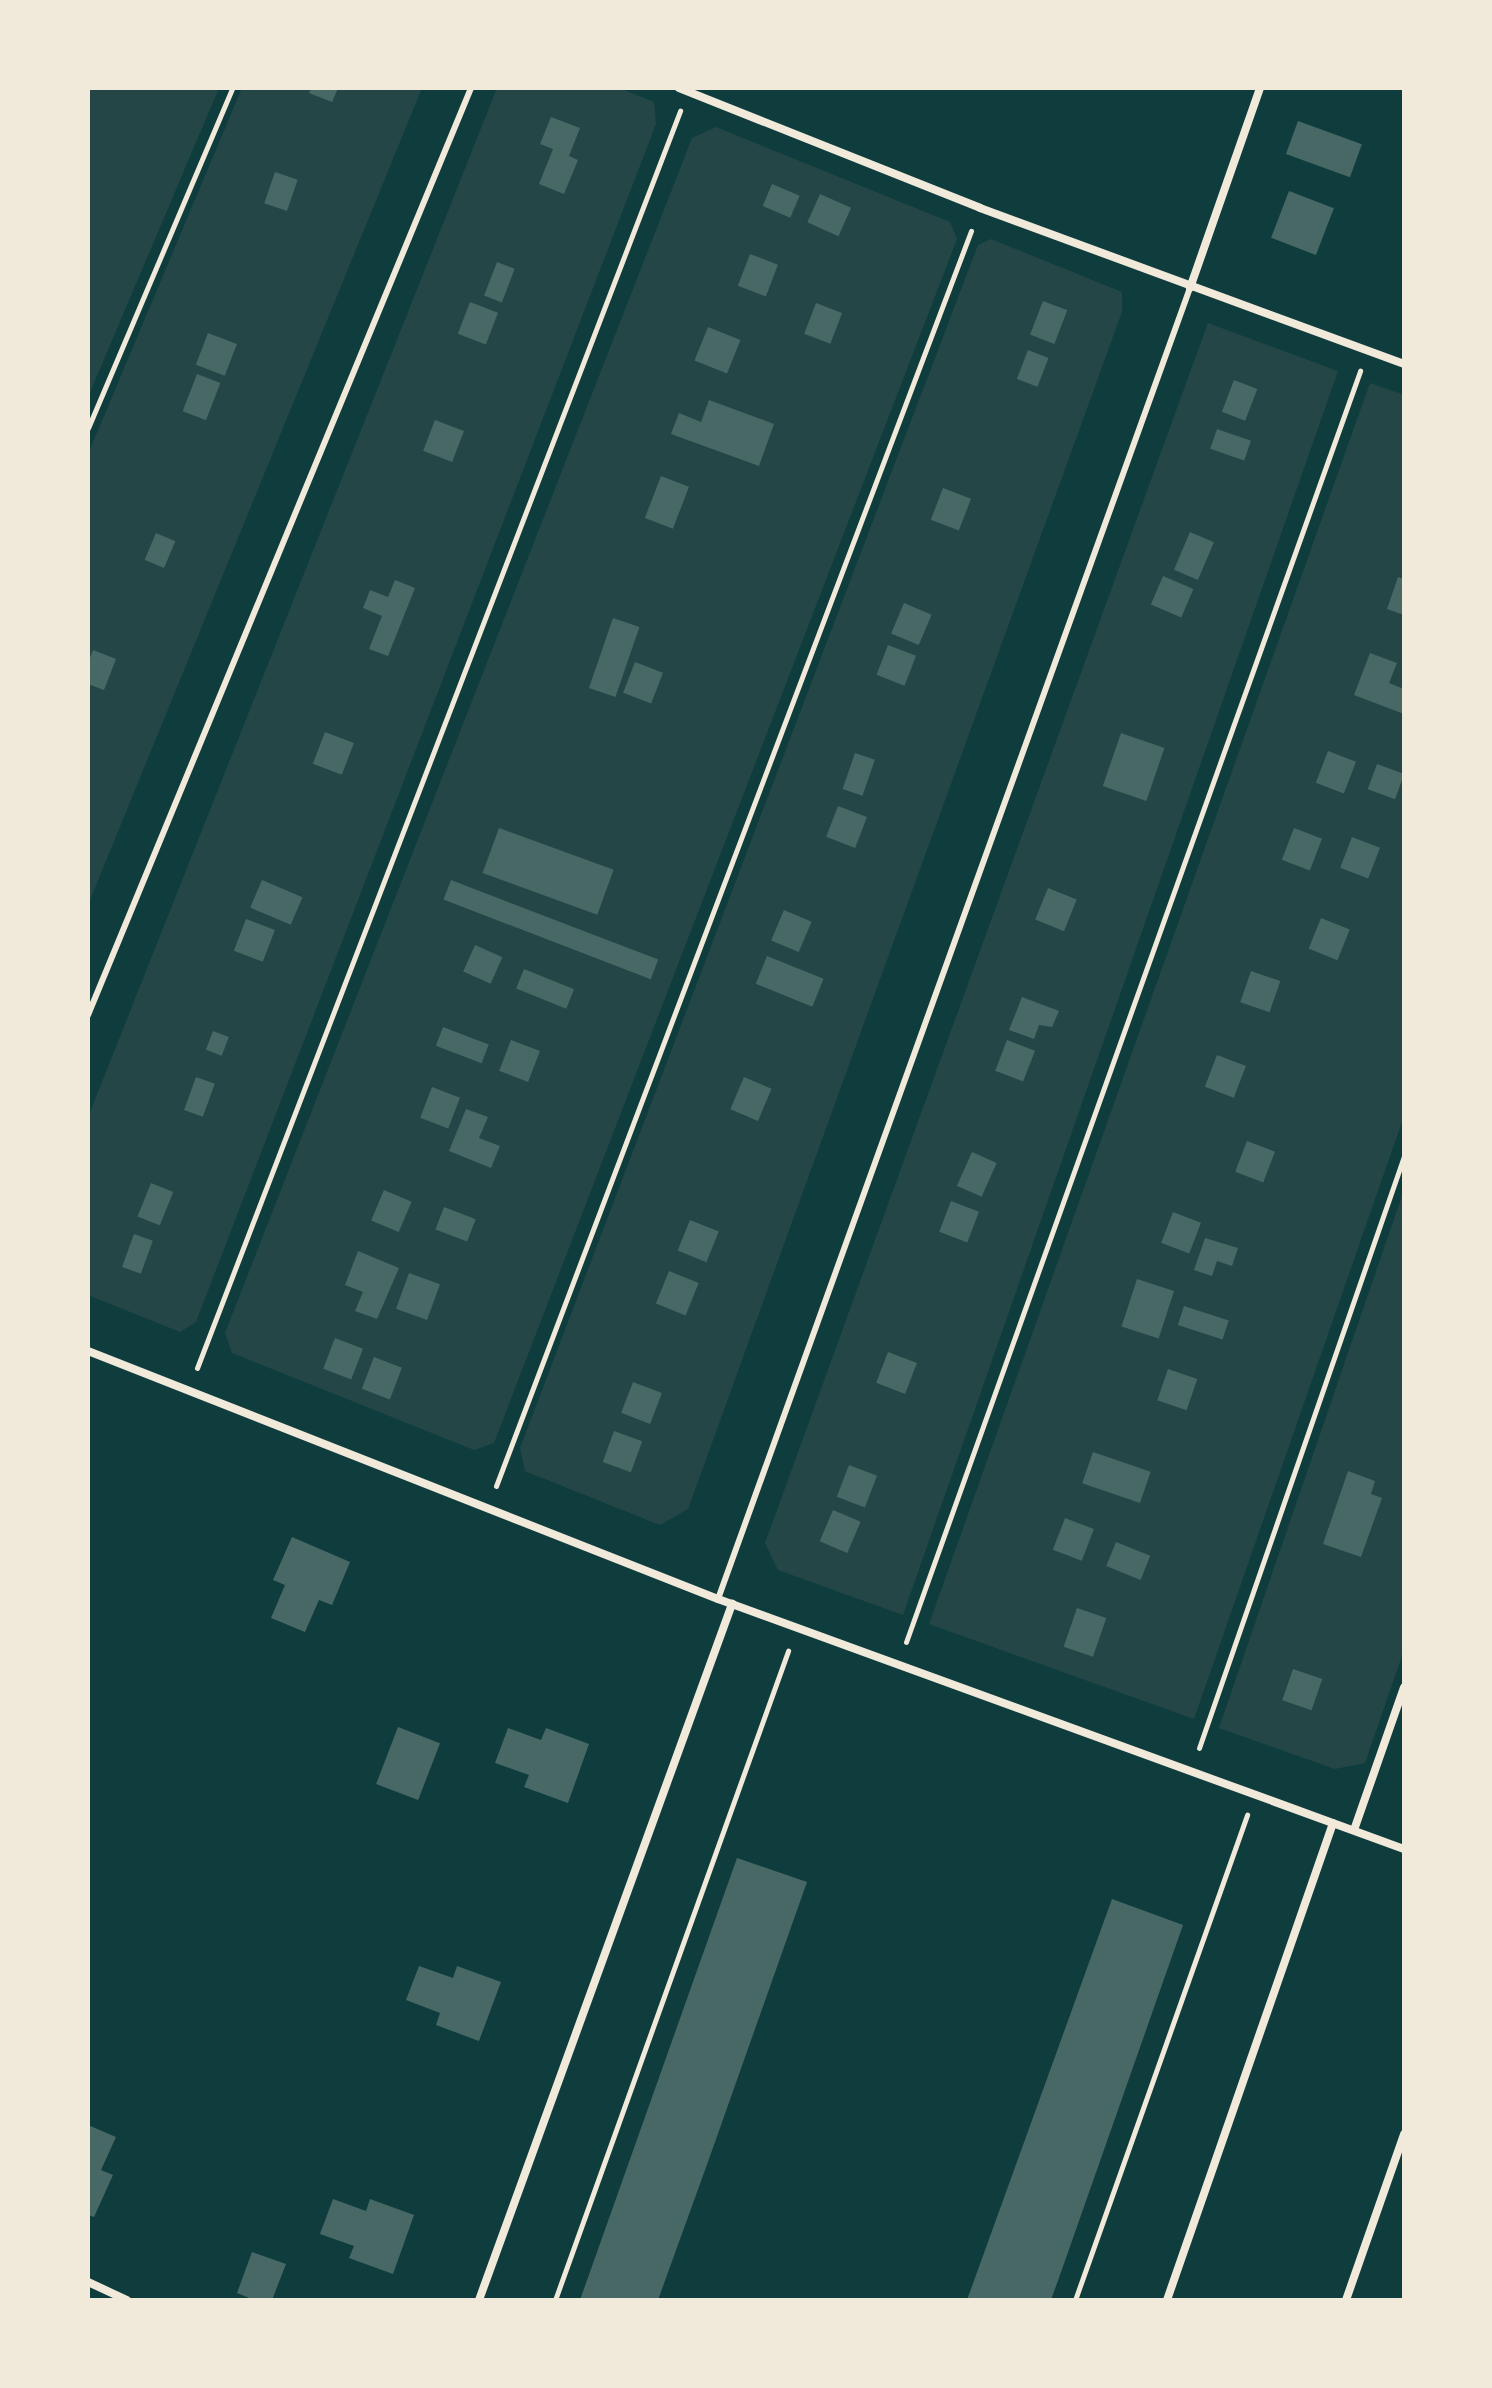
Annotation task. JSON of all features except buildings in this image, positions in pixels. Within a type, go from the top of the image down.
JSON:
[{"type":"street","points":[[1190,288],[1260,88]]},
{"type":"street","points":[[684,90],[1190,288],[1404,364]]},
{"type":"street","points":[[88,1351],[718,1599],[1404,1849]]},
{"type":"street","points":[[479,2300],[732,1604]]},
{"type":"street","points":[[1354,1830],[1404,1687]]},
{"type":"street","points":[[1167,2300],[1333,1823]]},
{"type":"street","points":[[1346,2300],[1404,2134]]},
{"type":"street","points":[[88,2282],[127,2300]]},
{"type":"lane","points":[[88,1015],[471,88]]},
{"type":"lane","points":[[718,1599],[1190,288]]},
{"type":"path","points":[[88,428],[232,88]]},
{"type":"path","points":[[188,1391],[684,90]]},
{"type":"path","points":[[488,1508],[980,208]]},
{"type":"path","points":[[898,1664],[1367,351]]},
{"type":"path","points":[[1191,1771],[1404,1156]]},
{"type":"path","points":[[555,2300],[796,1627]]},
{"type":"path","points":[[1075,2300],[1255,1793]]},
{"type":"shaded area","points":[[88,88],[219,88],[88,397]]},
{"type":"shaded area","points":[[242,88],[422,88],[88,905],[88,454]]},
{"type":"shaded area","points":[[497,88],[619,88],[654,102],[656,124],[196,1322],[180,1332],[88,1295],[88,1117]]},
{"type":"shaded area","points":[[716,127],[950,222],[957,239],[494,1443],[474,1450],[232,1353],[225,1333],[692,138]]},
{"type":"shaded area","points":[[991,239],[1122,292],[1122,312],[688,1509],[660,1525],[525,1471],[520,1448],[978,245]]},
{"type":"shaded area","points":[[1208,323],[1338,371],[903,1615],[778,1570],[765,1543]]},
{"type":"shaded area","points":[[1370,383],[1404,395],[1404,1116],[1194,1719],[929,1624]]},
{"type":"shaded area","points":[[1404,1190],[1404,1650],[1365,1763],[1335,1769],[1219,1728]]}]
